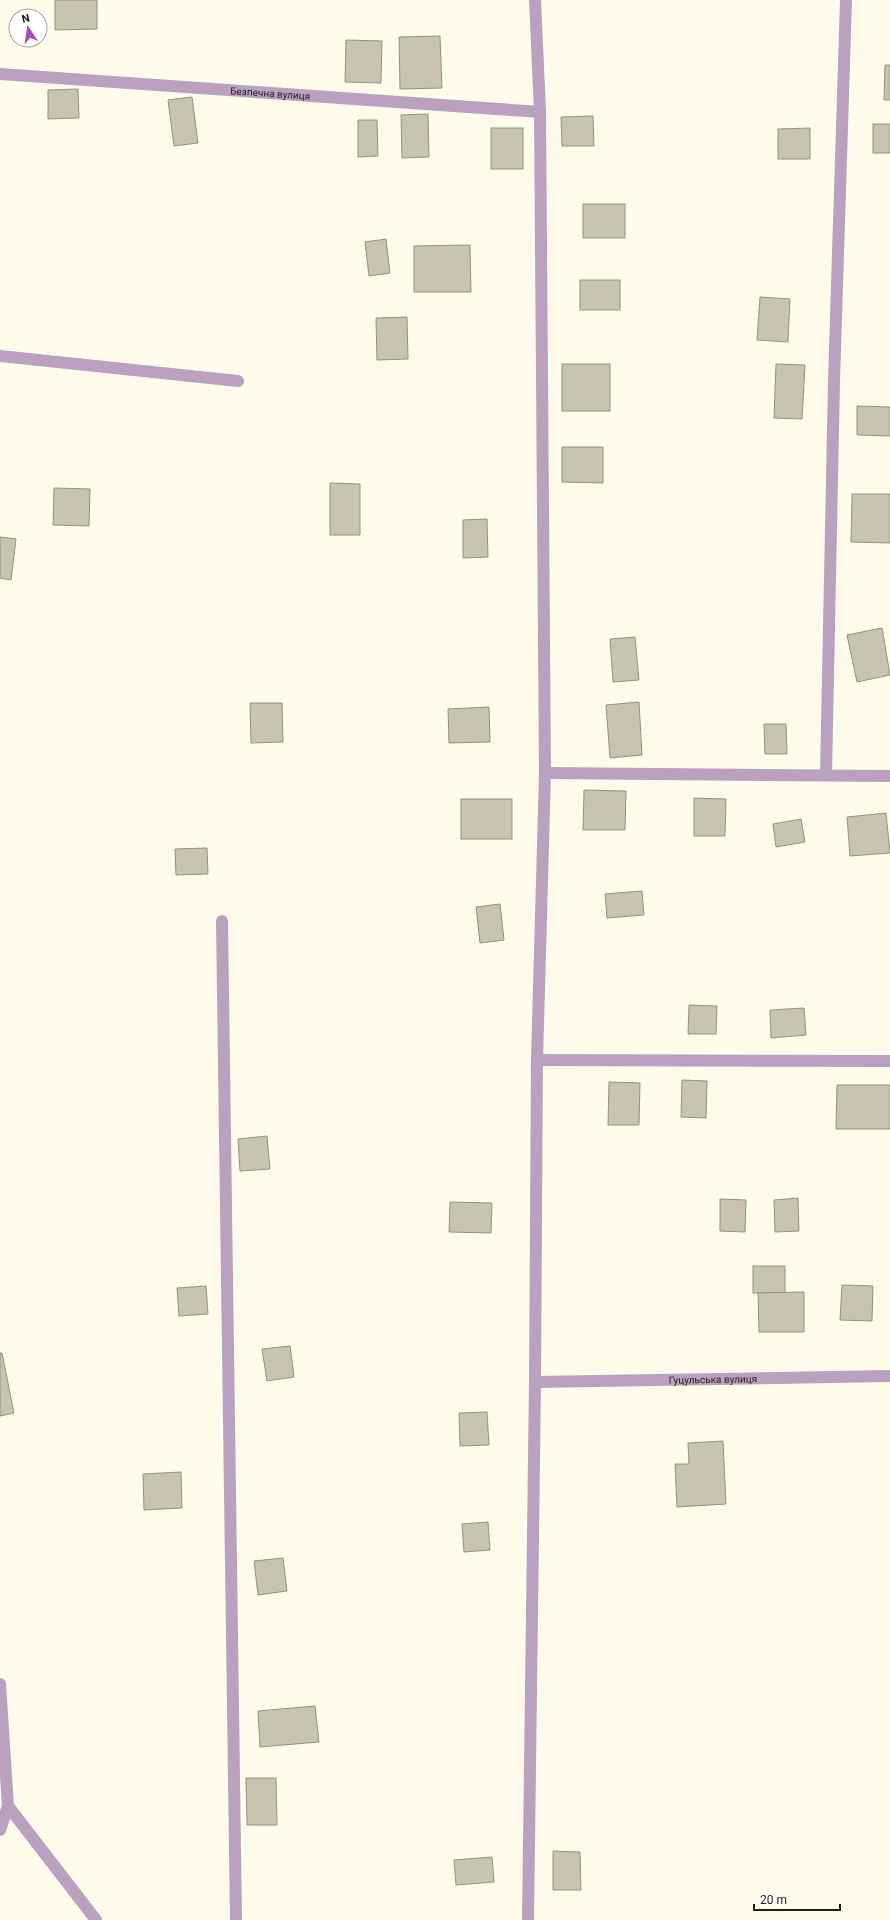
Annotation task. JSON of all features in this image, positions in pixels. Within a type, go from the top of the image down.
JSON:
[{"type":"street","points":[[528,1920],[535,1382],[537,1060],[545,773],[540,112],[535,0]]},
{"type":"street","points":[[826,775],[834,381],[846,0]]},
{"type":"street","name":"Безпечна вулиця","points":[[0,74],[540,112]]},
{"type":"street","points":[[0,356],[238,381]]},
{"type":"street","points":[[545,773],[890,776]]},
{"type":"street","points":[[222,921],[236,1920]]},
{"type":"street","points":[[537,1060],[890,1060]]},
{"type":"street","name":"Гуцульська вулиця","points":[[535,1382],[890,1376]]},
{"type":"street","points":[[0,1684],[8,1806],[0,1830]]},
{"type":"street","points":[[8,1806],[96,1920]]},
{"type":"building","points":[[55,0],[97,0],[97,29],[55,30]]},
{"type":"building","points":[[440,36],[442,88],[400,89],[399,37]]},
{"type":"building","points":[[346,40],[382,41],[381,83],[345,82]]},
{"type":"building","points":[[885,65],[890,65],[890,100],[884,100]]},
{"type":"building","points":[[78,89],[79,118],[48,119],[48,90]]},
{"type":"building","points":[[192,97],[198,143],[174,146],[168,100]]},
{"type":"building","points":[[428,114],[429,157],[402,158],[401,115]]},
{"type":"building","points":[[593,116],[594,146],[562,146],[561,117]]},
{"type":"building","points":[[358,120],[377,120],[378,156],[358,157]]},
{"type":"building","points":[[873,124],[890,124],[890,153],[873,153]]},
{"type":"building","points":[[491,128],[523,128],[523,169],[491,169]]},
{"type":"building","points":[[810,128],[810,159],[778,159],[778,129]]},
{"type":"building","points":[[583,204],[625,204],[625,238],[583,238]]},
{"type":"building","points":[[386,239],[390,273],[369,276],[365,242]]},
{"type":"building","points":[[470,245],[471,292],[414,292],[414,246]]},
{"type":"building","points":[[580,280],[620,280],[620,310],[580,310]]},
{"type":"building","points":[[760,297],[790,299],[788,342],[757,340]]},
{"type":"building","points":[[407,317],[408,359],[377,360],[376,318]]},
{"type":"building","points":[[562,364],[610,364],[610,411],[562,411]]},
{"type":"building","points":[[776,364],[805,365],[802,419],[774,418]]},
{"type":"building","points":[[857,406],[890,407],[890,436],[857,435]]},
{"type":"building","points":[[562,447],[603,447],[603,483],[562,482]]},
{"type":"building","points":[[330,483],[360,484],[360,535],[330,535]]},
{"type":"building","points":[[54,488],[90,489],[89,526],[53,525]]},
{"type":"building","points":[[852,494],[890,494],[890,543],[851,542]]},
{"type":"building","points":[[487,519],[488,557],[463,558],[463,520]]},
{"type":"building","points":[[0,537],[16,539],[11,580],[0,578]]},
{"type":"building","points":[[882,628],[890,675],[857,682],[847,635]]},
{"type":"building","points":[[635,637],[639,680],[613,682],[610,639]]},
{"type":"building","points":[[639,702],[642,755],[610,758],[606,705]]},
{"type":"building","points":[[250,703],[282,703],[283,742],[251,743]]},
{"type":"building","points":[[489,707],[490,742],[449,743],[448,709]]},
{"type":"building","points":[[764,724],[786,724],[787,754],[765,754]]},
{"type":"building","points":[[584,790],[626,791],[625,830],[583,830]]},
{"type":"building","points":[[694,798],[726,799],[725,836],[694,836]]},
{"type":"building","points":[[461,799],[512,799],[512,839],[461,839]]},
{"type":"building","points":[[886,813],[890,853],[850,856],[847,817]]},
{"type":"building","points":[[801,819],[805,842],[776,847],[773,824]]},
{"type":"building","points":[[207,848],[208,874],[176,875],[175,849]]},
{"type":"building","points":[[642,891],[644,915],[607,918],[605,894]]},
{"type":"building","points":[[500,904],[504,940],[480,943],[476,907]]},
{"type":"building","points":[[689,1005],[717,1006],[716,1034],[688,1034]]},
{"type":"building","points":[[804,1008],[806,1035],[771,1038],[770,1010]]},
{"type":"building","points":[[682,1080],[707,1081],[706,1118],[681,1117]]},
{"type":"building","points":[[609,1082],[640,1083],[639,1125],[608,1125]]},
{"type":"building","points":[[837,1085],[890,1085],[890,1129],[836,1129]]},
{"type":"building","points":[[267,1136],[270,1169],[240,1171],[238,1139]]},
{"type":"building","points":[[798,1198],[799,1231],[775,1232],[774,1200]]},
{"type":"building","points":[[720,1199],[746,1200],[745,1232],[720,1231]]},
{"type":"building","points":[[450,1202],[492,1203],[491,1233],[449,1232]]},
{"type":"building","points":[[753,1266],[785,1266],[785,1293],[753,1293]]},
{"type":"building","points":[[842,1285],[873,1286],[872,1321],[840,1320]]},
{"type":"building","points":[[206,1286],[208,1314],[179,1316],[177,1288]]},
{"type":"building","points":[[804,1292],[804,1332],[759,1332],[758,1293]]},
{"type":"building","points":[[290,1346],[294,1377],[267,1381],[262,1349]]},
{"type":"building","points":[[0,1353],[2,1353],[14,1413],[0,1416]]},
{"type":"building","points":[[487,1412],[489,1445],[460,1446],[459,1413]]},
{"type":"building","points":[[723,1441],[726,1504],[677,1507],[675,1464],[689,1464],[688,1443]]},
{"type":"building","points":[[181,1472],[182,1508],[144,1510],[143,1474]]},
{"type":"building","points":[[488,1522],[490,1550],[464,1552],[462,1524]]},
{"type":"building","points":[[283,1558],[287,1591],[258,1595],[254,1561]]},
{"type":"building","points":[[315,1706],[319,1742],[260,1747],[258,1711]]},
{"type":"building","points":[[246,1778],[276,1778],[277,1825],[247,1825]]},
{"type":"building","points":[[553,1851],[580,1852],[581,1890],[553,1890]]},
{"type":"building","points":[[492,1857],[494,1882],[456,1885],[454,1860]]}]
